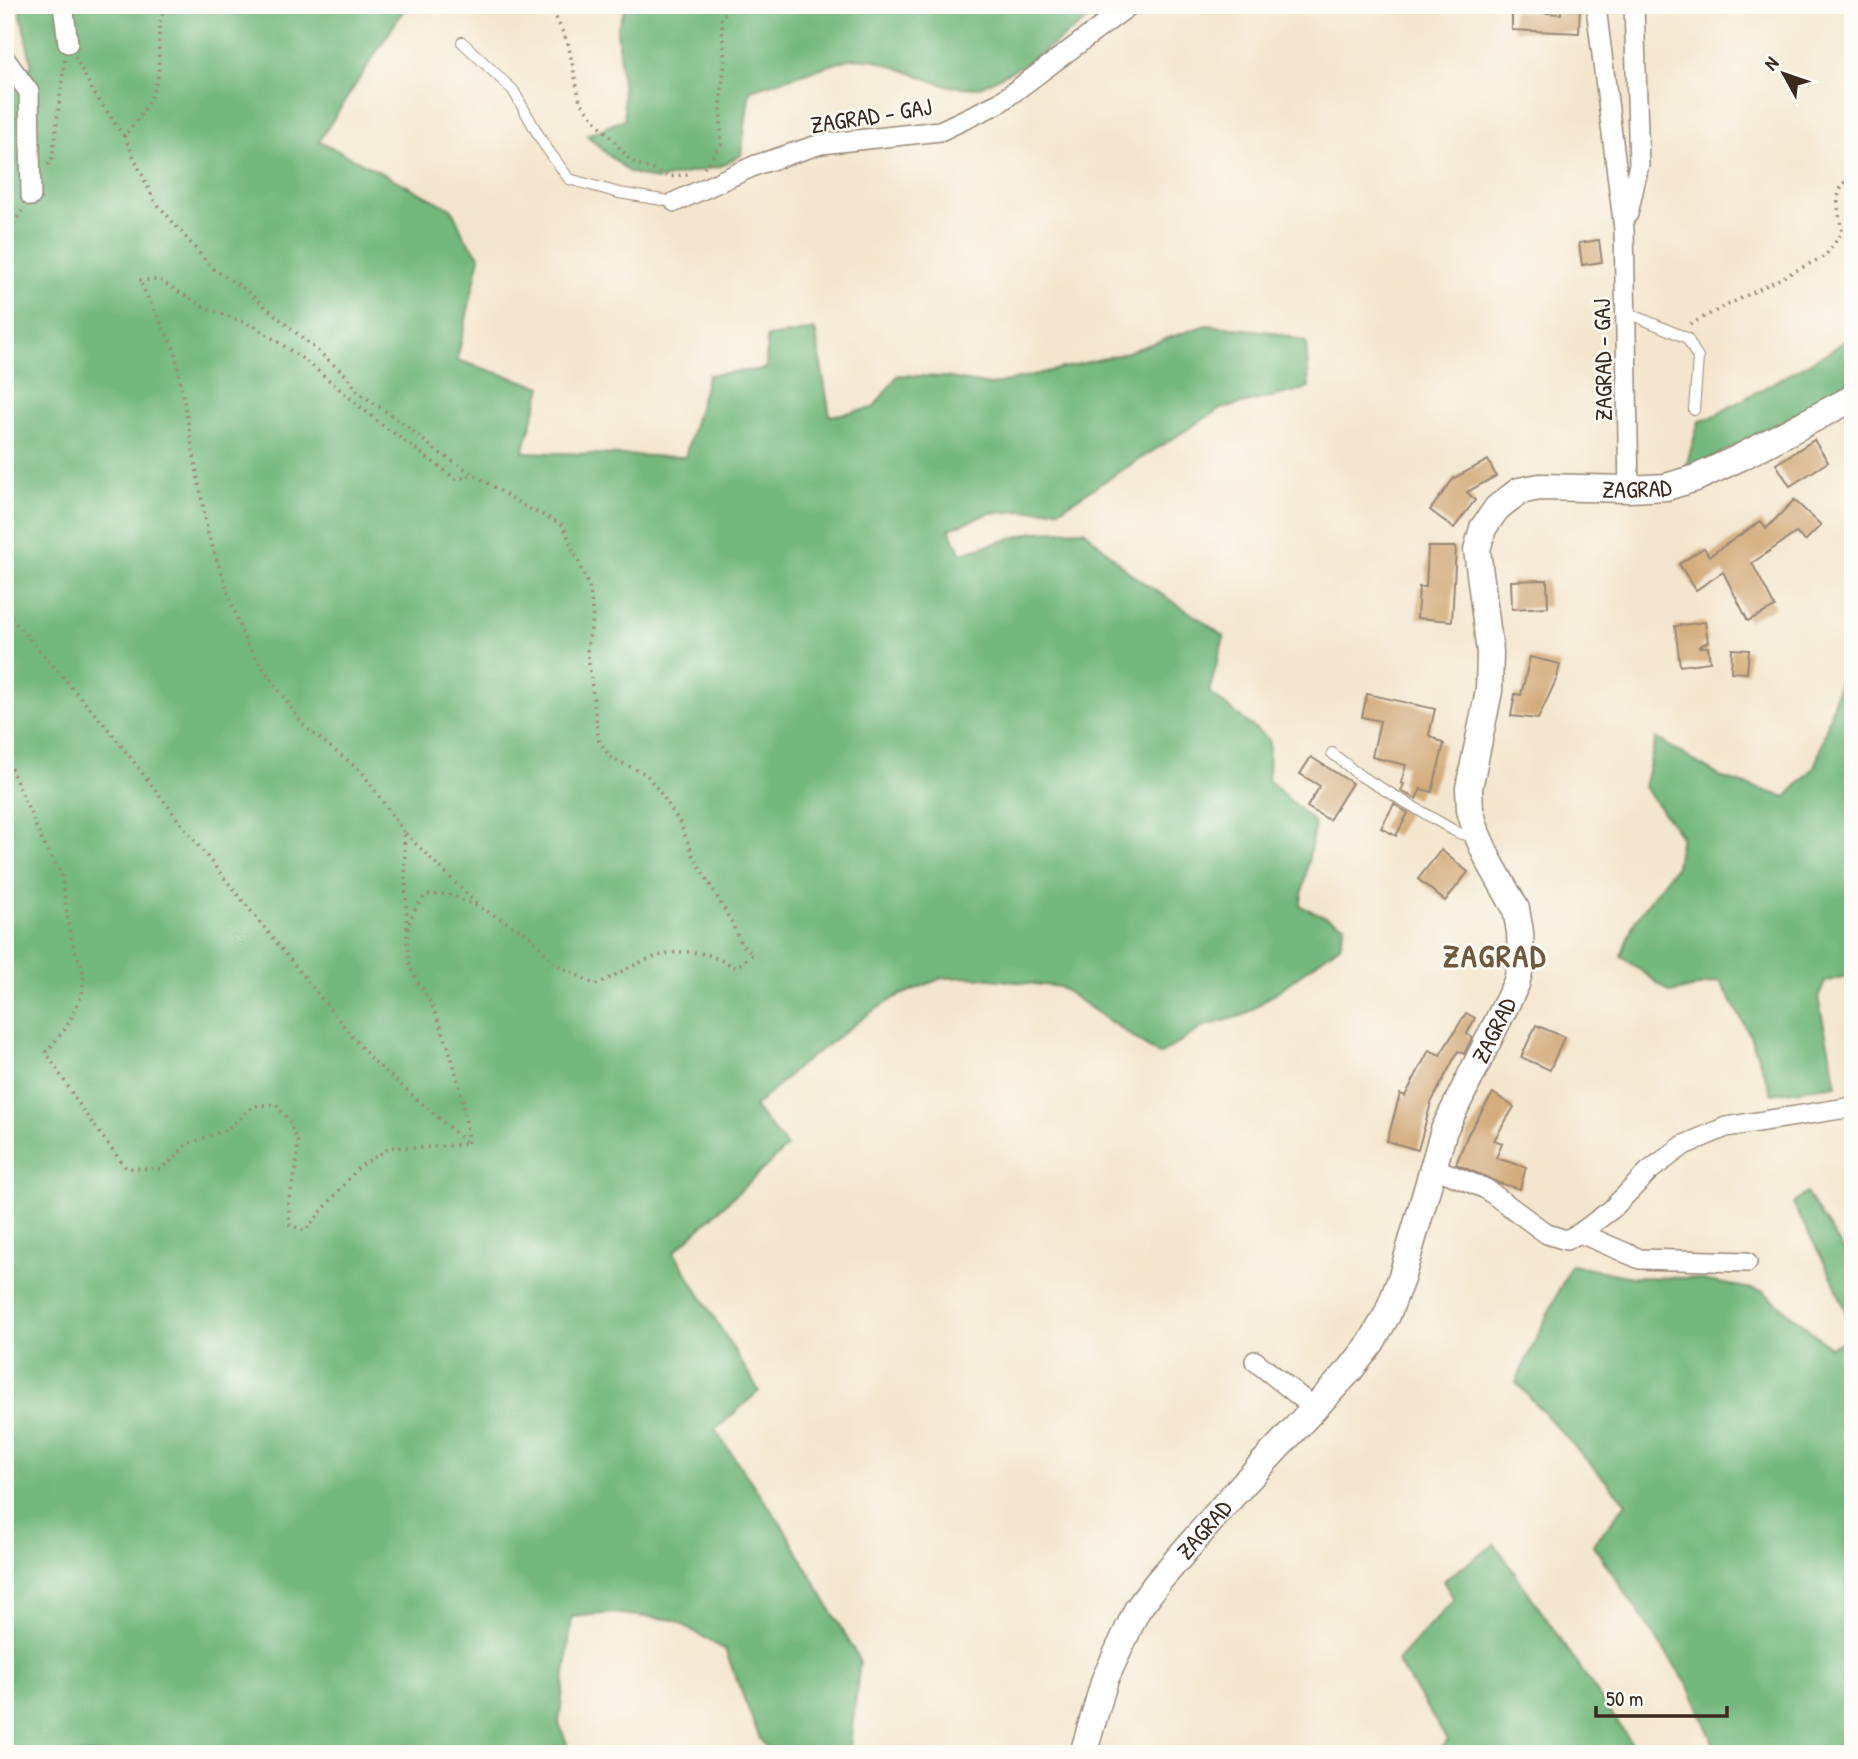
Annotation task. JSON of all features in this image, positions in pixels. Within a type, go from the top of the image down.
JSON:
[{"type":"main road","name":"ZAGRAD","points":[[1083,1754],[1105,1679],[1138,1609],[1174,1563],[1313,1407],[1350,1370],[1371,1343],[1387,1315],[1402,1276],[1444,1130],[1517,984],[1521,964],[1516,909],[1478,836],[1470,810],[1469,788],[1489,691],[1490,652],[1477,550],[1483,528],[1497,508],[1519,491],[1540,487],[1666,487],[1696,478],[1853,398]]},
{"type":"street","points":[[63,5],[68,43]]},
{"type":"street","name":"ZAGRAD - GAJ","points":[[676,202],[757,165],[821,144],[940,131],[999,103],[1130,5]]},
{"type":"street","name":"ZAGRAD - GAJ","points":[[1598,5],[1597,15],[1624,229],[1629,489]]},
{"type":"street","name":"ZAGRAD - GAJ","points":[[1624,229],[1639,164],[1634,5]]},
{"type":"street","points":[[5,59],[29,93],[31,196]]},
{"type":"street","points":[[1432,1167],[1486,1189],[1547,1234],[1566,1240],[1612,1209],[1649,1171],[1684,1145],[1726,1127],[1853,1107]]},
{"type":"street","points":[[1580,1233],[1640,1259],[1746,1262]]},
{"type":"street","points":[[1255,1361],[1313,1407]]},
{"type":"lane","points":[[461,42],[513,90],[543,144],[569,179],[619,193],[676,202]]},
{"type":"lane","points":[[1626,312],[1687,338],[1698,358],[1695,410]]},
{"type":"lane","points":[[1332,753],[1359,775],[1453,830],[1478,836]]},
{"type":"path","points":[[124,136],[140,117],[158,77],[160,17],[166,5]]},
{"type":"path","points":[[550,5],[568,43],[580,101],[597,122],[631,160],[669,177],[690,174]]},
{"type":"path","points":[[700,173],[721,145],[721,97],[725,60],[722,16],[741,5]]},
{"type":"path","points":[[68,43],[94,93],[124,136],[154,200],[212,268],[247,291],[347,376],[359,393],[403,423],[435,450],[524,506],[563,525],[590,590],[593,619],[587,649],[599,741],[611,758],[646,774],[662,795],[680,823],[693,855],[741,944],[753,954],[736,967],[705,954],[657,954],[596,985],[554,963],[529,935],[483,909],[448,894],[426,895],[412,911],[407,934]]},
{"type":"path","points":[[1676,333],[1825,256],[1842,233],[1836,197],[1843,182],[1853,173]]},
{"type":"path","points":[[476,475],[456,479],[377,421],[310,364],[256,327],[204,307],[159,280],[139,280],[176,351],[208,534],[245,642],[304,726],[362,772],[404,832],[483,909]]},
{"type":"path","points":[[5,617],[9,616],[110,730],[200,848],[369,1057],[468,1144]]},
{"type":"path","points":[[5,755],[44,845],[61,873],[70,935],[84,975],[82,993],[66,1028],[46,1052],[84,1112],[126,1168],[159,1169],[173,1160],[187,1144],[226,1130],[254,1106],[276,1104],[289,1121],[298,1143],[296,1169],[288,1203],[290,1225],[305,1231],[359,1167],[391,1147],[468,1144]]},
{"type":"path","points":[[404,832],[410,964],[445,1035],[467,1122],[468,1144]]},
{"type":"green space","points":[[19,5],[407,5],[319,141],[452,209],[464,236],[480,257],[457,360],[542,387],[523,452],[685,457],[708,375],[766,369],[767,337],[815,330],[830,416],[873,408],[898,375],[944,377],[991,385],[1122,354],[1206,325],[1272,332],[1306,342],[1309,388],[1220,409],[1060,509],[990,513],[949,529],[961,553],[1034,532],[1084,530],[1132,575],[1224,637],[1209,692],[1269,740],[1268,780],[1315,823],[1300,906],[1345,925],[1340,945],[1244,1015],[1205,1026],[1159,1055],[1060,987],[973,977],[942,978],[896,997],[799,1066],[754,1107],[787,1147],[674,1252],[759,1391],[715,1430],[785,1530],[860,1661],[849,1754],[772,1754],[760,1739],[725,1650],[675,1620],[613,1613],[572,1617],[559,1723],[571,1754],[5,1754],[5,61],[15,72],[32,67]]},
{"type":"green space","points":[[627,5],[1109,5],[1025,64],[978,88],[947,86],[876,60],[853,58],[750,90],[741,155],[721,166],[656,180],[629,172],[587,135],[625,119],[617,29]]},
{"type":"green space","points":[[1853,335],[1853,384],[1684,473],[1699,421],[1708,419],[1832,350]]},
{"type":"green space","points":[[1853,642],[1853,974],[1825,982],[1818,998],[1837,1085],[1772,1094],[1748,1031],[1720,981],[1671,993],[1621,956],[1634,922],[1676,865],[1681,836],[1644,787],[1656,738],[1723,778],[1786,797],[1815,767]]},
{"type":"green space","points":[[1806,1193],[1853,1264],[1853,1330],[1832,1277],[1793,1204]]},
{"type":"green space","points":[[1571,1265],[1632,1277],[1691,1278],[1763,1291],[1830,1347],[1853,1337],[1853,1754],[1718,1754],[1690,1688],[1593,1545],[1626,1503],[1516,1382]]},
{"type":"green space","points":[[1495,1544],[1639,1754],[1433,1754],[1448,1741],[1397,1661],[1454,1599],[1443,1581]]},
{"type":"building","points":[[1561,5],[1580,5],[1579,33],[1512,30],[1512,11],[1561,14]]},
{"type":"building","points":[[1599,240],[1602,262],[1582,265],[1579,243]]},
{"type":"building","points":[[1814,440],[1828,462],[1790,486],[1776,464]]},
{"type":"building","points":[[1488,460],[1496,476],[1467,492],[1475,500],[1454,528],[1430,510],[1454,478]]},
{"type":"building","points":[[1794,500],[1821,525],[1805,541],[1796,533],[1752,563],[1775,607],[1748,621],[1723,572],[1696,590],[1679,564],[1704,548],[1709,556],[1761,521],[1766,529]]},
{"type":"building","points":[[1428,547],[1456,547],[1452,621],[1417,618],[1419,587],[1426,587]]},
{"type":"building","points":[[1547,580],[1548,607],[1512,609],[1511,581]]},
{"type":"building","points":[[1705,622],[1708,642],[1698,647],[1708,647],[1710,662],[1680,666],[1675,626]]},
{"type":"building","points":[[1732,649],[1749,650],[1747,673],[1731,672]]},
{"type":"building","points":[[1530,657],[1560,664],[1557,678],[1538,719],[1511,716],[1515,694],[1521,695]]},
{"type":"building","points":[[1367,694],[1435,709],[1429,735],[1444,744],[1432,792],[1421,789],[1416,799],[1401,791],[1406,765],[1372,757],[1380,721],[1362,717]]},
{"type":"building","points":[[1311,757],[1352,783],[1329,820],[1307,807],[1320,786],[1300,774]]},
{"type":"building","points":[[1394,804],[1408,813],[1396,836],[1381,828]]},
{"type":"building","points":[[1441,850],[1468,872],[1445,901],[1418,879]]},
{"type":"building","points":[[1466,1013],[1475,1018],[1467,1034],[1472,1038],[1464,1054],[1458,1051],[1431,1103],[1418,1150],[1387,1141],[1400,1094],[1405,1096],[1429,1050],[1440,1055]]},
{"type":"building","points":[[1536,1025],[1564,1037],[1550,1070],[1521,1057]]},
{"type":"building","points":[[1493,1093],[1514,1107],[1494,1140],[1502,1143],[1496,1158],[1526,1167],[1520,1189],[1456,1164],[1468,1134]]},
{"type":"district","name":"ZAGRAD","points":[[1495,955]]}]
